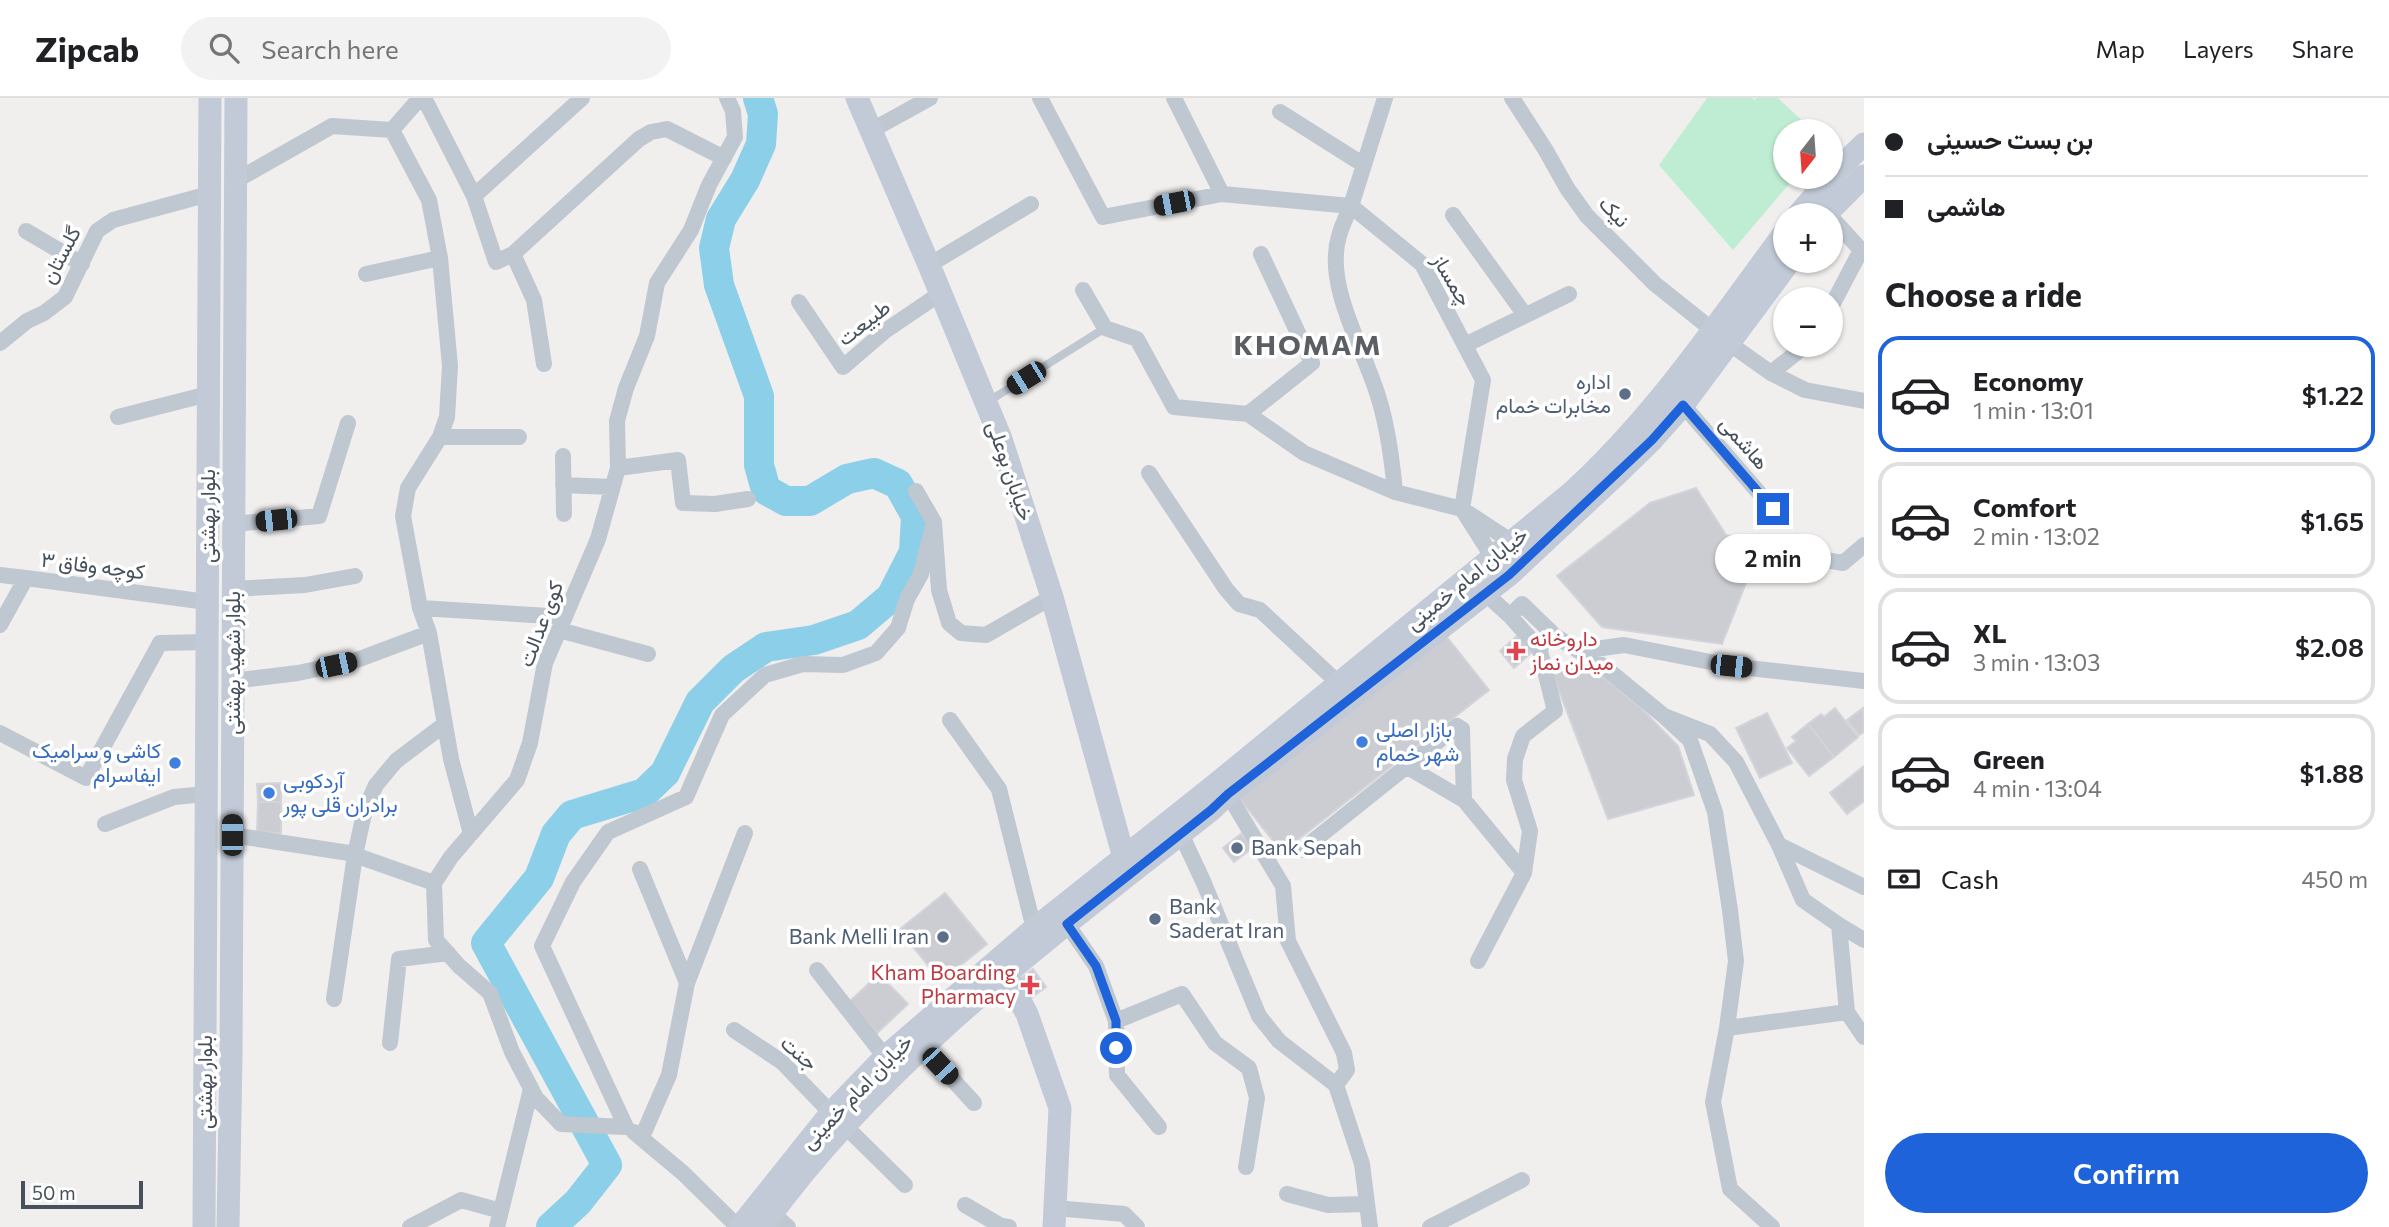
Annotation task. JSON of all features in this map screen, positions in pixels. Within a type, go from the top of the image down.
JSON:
[{"type":"main road","name":"بلوار بهشتی","points":[[204,1227],[210,98]]},
{"type":"main road","name":"بلوار شهید بهشتی","points":[[228,1227],[236,98]]},
{"type":"main road","name":"خیابان بوعلی","points":[[857,98],[1001,439],[1052,597],[1124,858]]},
{"type":"main road","points":[[1808,203],[1864,144]]},
{"type":"main road","points":[[1839,203],[1864,176]]},
{"type":"main road","name":"خیابان امام خمینی","points":[[1478,584],[1509,575],[1652,440],[1683,405],[1773,252]]},
{"type":"main road","name":"خیابان امام خمینی","points":[[774,1222],[838,1119],[885,1057],[1034,929],[1346,690],[1478,584],[1493,558],[1605,463],[1779,273]]},
{"type":"main road","name":"خیابان امام خمینی","points":[[739,1227],[838,1119],[924,1048],[1006,974],[1181,834],[1346,690]]},
{"type":"main road","points":[[1006,974],[1027,1014],[1060,1108],[1054,1217]]},
{"type":"main road","points":[[205,1054],[231,1055]]},
{"type":"street","points":[[392,130],[422,98],[474,197],[496,262],[513,254],[639,139],[651,132],[667,129],[724,158]]},
{"type":"street","points":[[474,197],[582,98]]},
{"type":"street","name":"کوی عدالت","points":[[433,883],[451,857],[517,780],[530,743],[545,663],[598,539],[618,468],[617,421],[626,388],[647,336],[657,283],[691,230],[709,185],[735,137],[733,111],[727,98]]},
{"type":"street","points":[[872,130],[930,98]]},
{"type":"street","points":[[1040,98],[1103,217],[1222,194],[1351,206]]},
{"type":"street","points":[[1174,98],[1222,194]]},
{"type":"street","points":[[1385,98],[1351,206],[1338,237],[1335,262],[1341,295],[1378,396],[1390,441],[1395,492]]},
{"type":"street","name":"نیک","points":[[1511,98],[1587,216],[1655,284],[1771,373],[1805,390],[1864,401]]},
{"type":"street","points":[[1280,112],[1364,165]]},
{"type":"street","points":[[235,181],[332,126],[392,130]]},
{"type":"street","points":[[392,130],[429,200],[440,258],[450,366],[447,417],[440,437],[408,488],[404,516],[420,608],[429,632],[451,759],[471,834]]},
{"type":"street","name":"گلستان","points":[[0,343],[27,321],[44,313],[65,297],[97,231],[113,220],[209,194]]},
{"type":"street","points":[[929,265],[1031,204]]},
{"type":"street","name":"چمساز","points":[[1351,206],[1422,264],[1483,380],[1462,509]]},
{"type":"street","points":[[1453,215],[1525,315]]},
{"type":"street","points":[[26,231],[82,264]]},
{"type":"street","points":[[1842,287],[1861,250],[1843,231]]},
{"type":"street","points":[[513,254],[534,300],[544,364]]},
{"type":"street","points":[[1248,414],[1311,363],[1261,254]]},
{"type":"street","points":[[366,274],[440,258]]},
{"type":"street","points":[[1083,290],[1105,328],[1137,339],[1174,407],[1248,414],[1304,453],[1395,492],[1462,509],[1512,542]]},
{"type":"street","name":"طبيعت","points":[[799,302],[843,367],[885,331],[941,293]]},
{"type":"street","points":[[1465,345],[1569,294]]},
{"type":"street","points":[[1771,373],[1791,357]]},
{"type":"street","points":[[118,417],[208,394]]},
{"type":"street","name":"هاشمی","points":[[1683,405],[1773,509]]},
{"type":"street","points":[[233,524],[319,516],[348,422]]},
{"type":"street","points":[[440,437],[519,437]]},
{"type":"street","points":[[563,456],[564,514]]},
{"type":"street","points":[[618,468],[678,460],[683,503],[715,504],[748,499]]},
{"type":"street","points":[[1149,473],[1226,589],[1239,604],[1260,611],[1346,690]]},
{"type":"street","points":[[563,485],[612,486]]},
{"type":"street","points":[[916,491],[934,522],[939,590],[949,623],[961,634],[986,635],[1052,597]]},
{"type":"street","points":[[1462,509],[1493,558]]},
{"type":"street","points":[[626,1127],[542,946],[573,882],[608,832],[686,797],[722,715],[765,676],[803,664],[843,665],[876,653],[898,628],[907,599],[921,574],[934,522]]},
{"type":"street","points":[[1767,550],[1843,563],[1864,545]]},
{"type":"street","points":[[0,575],[26,578]]},
{"type":"street","points":[[1509,575],[1522,604],[1552,634],[1603,666],[1690,740],[1715,812],[1736,961],[1713,1102],[1730,1189],[1772,1227]]},
{"type":"street","points":[[233,589],[305,585],[355,576]]},
{"type":"street","name":"کوچه وفاق ۳","points":[[0,625],[26,578],[207,602]]},
{"type":"street","points":[[1478,584],[1539,647],[1555,711],[1522,736],[1515,759],[1514,780],[1530,831],[1524,873],[1478,961]]},
{"type":"street","points":[[1510,615],[1522,604]]},
{"type":"street","points":[[420,608],[562,624],[648,654]]},
{"type":"street","points":[[233,681],[298,673],[354,661],[429,632]]},
{"type":"street","points":[[1539,647],[1552,634]]},
{"type":"street","points":[[0,733],[86,778],[160,643],[207,642]]},
{"type":"street","points":[[1581,651],[1624,645],[1731,666],[1864,681]]},
{"type":"street","points":[[1664,716],[1710,734],[1736,762],[1779,845],[1803,900],[1864,940]]},
{"type":"street","points":[[950,720],[999,789],[1034,929]]},
{"type":"street","points":[[334,999],[355,855],[365,809],[376,785],[396,761],[445,724]]},
{"type":"street","points":[[1302,850],[1457,726],[1460,726],[1464,800]]},
{"type":"street","points":[[1406,766],[1464,800],[1524,873]]},
{"type":"street","points":[[105,824],[174,797],[206,794]]},
{"type":"street","points":[[1228,794],[1283,886],[1288,942],[1344,1053],[1347,1070],[1336,1085]]},
{"type":"street","points":[[642,1137],[669,1075],[687,983],[745,833]]},
{"type":"street","points":[[1181,834],[1259,1016],[1279,1041],[1336,1085],[1362,1164],[1370,1227]]},
{"type":"street","points":[[232,835],[355,855],[433,883],[436,940],[490,993],[512,1052],[536,1098],[561,1124],[626,1127],[642,1137],[739,1227]]},
{"type":"street","points":[[1779,845],[1864,887]]},
{"type":"street","points":[[640,869],[687,983]]},
{"type":"street","points":[[1067,924],[1096,966],[1116,1021],[1117,1075],[1159,1127]]},
{"type":"street","points":[[1839,925],[1847,1012],[1864,1037]]},
{"type":"street","points":[[390,1043],[399,959],[448,953]]},
{"type":"street","points":[[817,970],[885,1057]]},
{"type":"street","points":[[1116,1021],[1182,994],[1215,1043],[1249,1068],[1257,1098],[1246,1167]]},
{"type":"street","points":[[1727,1028],[1847,1012]]},
{"type":"street","name":"جنت","points":[[734,1030],[782,1062],[905,1185]]},
{"type":"street","points":[[924,1048],[974,1103]]},
{"type":"street","points":[[410,1227],[461,1200],[499,1219],[531,1089]]},
{"type":"street","points":[[1430,1227],[1522,1180]]},
{"type":"street","points":[[1287,1194],[1328,1205],[1367,1204]]},
{"type":"street","points":[[965,1205],[1001,1226],[1009,1227]]},
{"type":"street","points":[[1054,1217],[1124,1214],[1138,1227]]},
{"type":"lane","points":[[986,403],[1105,328]]},
{"type":"green space","points":[[1707,98],[1778,98],[1800,119],[1773,119],[1773,189],[1785,189],[1733,250],[1659,165]]},
{"type":"building","points":[[1696,488],[1726,535],[1760,547],[1722,644],[1602,627],[1557,576],[1650,503]]},
{"type":"building","name":"بازار اصلی شهر خمام","points":[[1443,632],[1489,690],[1282,852],[1236,794]]},
{"type":"building","name":"داروخانه میدان نماز","points":[[1518,635],[1532,652],[1514,668],[1500,651]]},
{"type":"building","points":[[1585,662],[1641,708],[1678,746],[1694,795],[1608,819],[1553,675]]},
{"type":"building","points":[[1835,708],[1858,737],[1834,757],[1808,724],[1821,714],[1824,717]]},
{"type":"building","points":[[1863,708],[1864,732],[1859,735],[1847,720]]},
{"type":"building","points":[[1767,713],[1792,763],[1760,778],[1736,728]]},
{"type":"building","points":[[1808,724],[1834,757],[1809,776],[1787,748],[1796,741],[1792,737]]},
{"type":"building","points":[[1864,766],[1864,801],[1847,814],[1830,793]]},
{"type":"building","name":"آردکوبی برادران قلی پور","points":[[281,783],[281,802],[258,802],[257,784]]},
{"type":"building","points":[[258,802],[281,802],[281,833],[257,832]]},
{"type":"building","name":"Bank Sepah","points":[[1241,834],[1252,848],[1234,862],[1223,848]]},
{"type":"building","name":"Bank Melli Iran","points":[[945,893],[987,944],[941,981],[899,930]]},
{"type":"building","name":"Kham Boarding Pharmacy","points":[[1033,969],[1046,987],[1027,1001],[1014,983]]},
{"type":"building","points":[[879,974],[908,1004],[877,1033],[848,1003]]},
{"type":"waterway","points":[[551,1227],[578,1202],[607,1165],[486,943],[539,878],[556,834],[572,815],[644,793],[665,773],[700,702],[733,669],[766,647],[814,640],[858,625],[891,597],[914,552],[916,516],[898,484],[874,473],[847,479],[810,501],[786,501],[766,490],[759,465],[759,396],[719,285],[714,248],[721,219],[745,180],[761,144],[763,114],[758,98]]},
{"type":"place","name":"اداره مخابرات خمام","points":[[1625,394]]},
{"type":"place","name":"داروخانه میدان نماز","points":[[1516,651]]},
{"type":"place","name":"بازار اصلی شهر خمام","points":[[1362,742]]},
{"type":"place","name":"کاشی و سرامیک ایفاسرام","points":[[175,763]]},
{"type":"place","name":"آردکوبی برادران قلی پور","points":[[269,793]]},
{"type":"place","name":"Bank Sepah","points":[[1237,848]]},
{"type":"place","name":"Bank Saderat Iran","points":[[1155,919]]},
{"type":"place","name":"Bank Melli Iran","points":[[943,937]]},
{"type":"place","name":"Kham Boarding Pharmacy","points":[[1030,985]]},
{"type":"district","name":"KHOMAM","points":[[1308,345]]},
{"type":"route","points":[[1116,1048],[1116,1021],[1096,966],[1067,924],[1228,794],[1509,575],[1652,440],[1683,405],[1773,509]]}]
